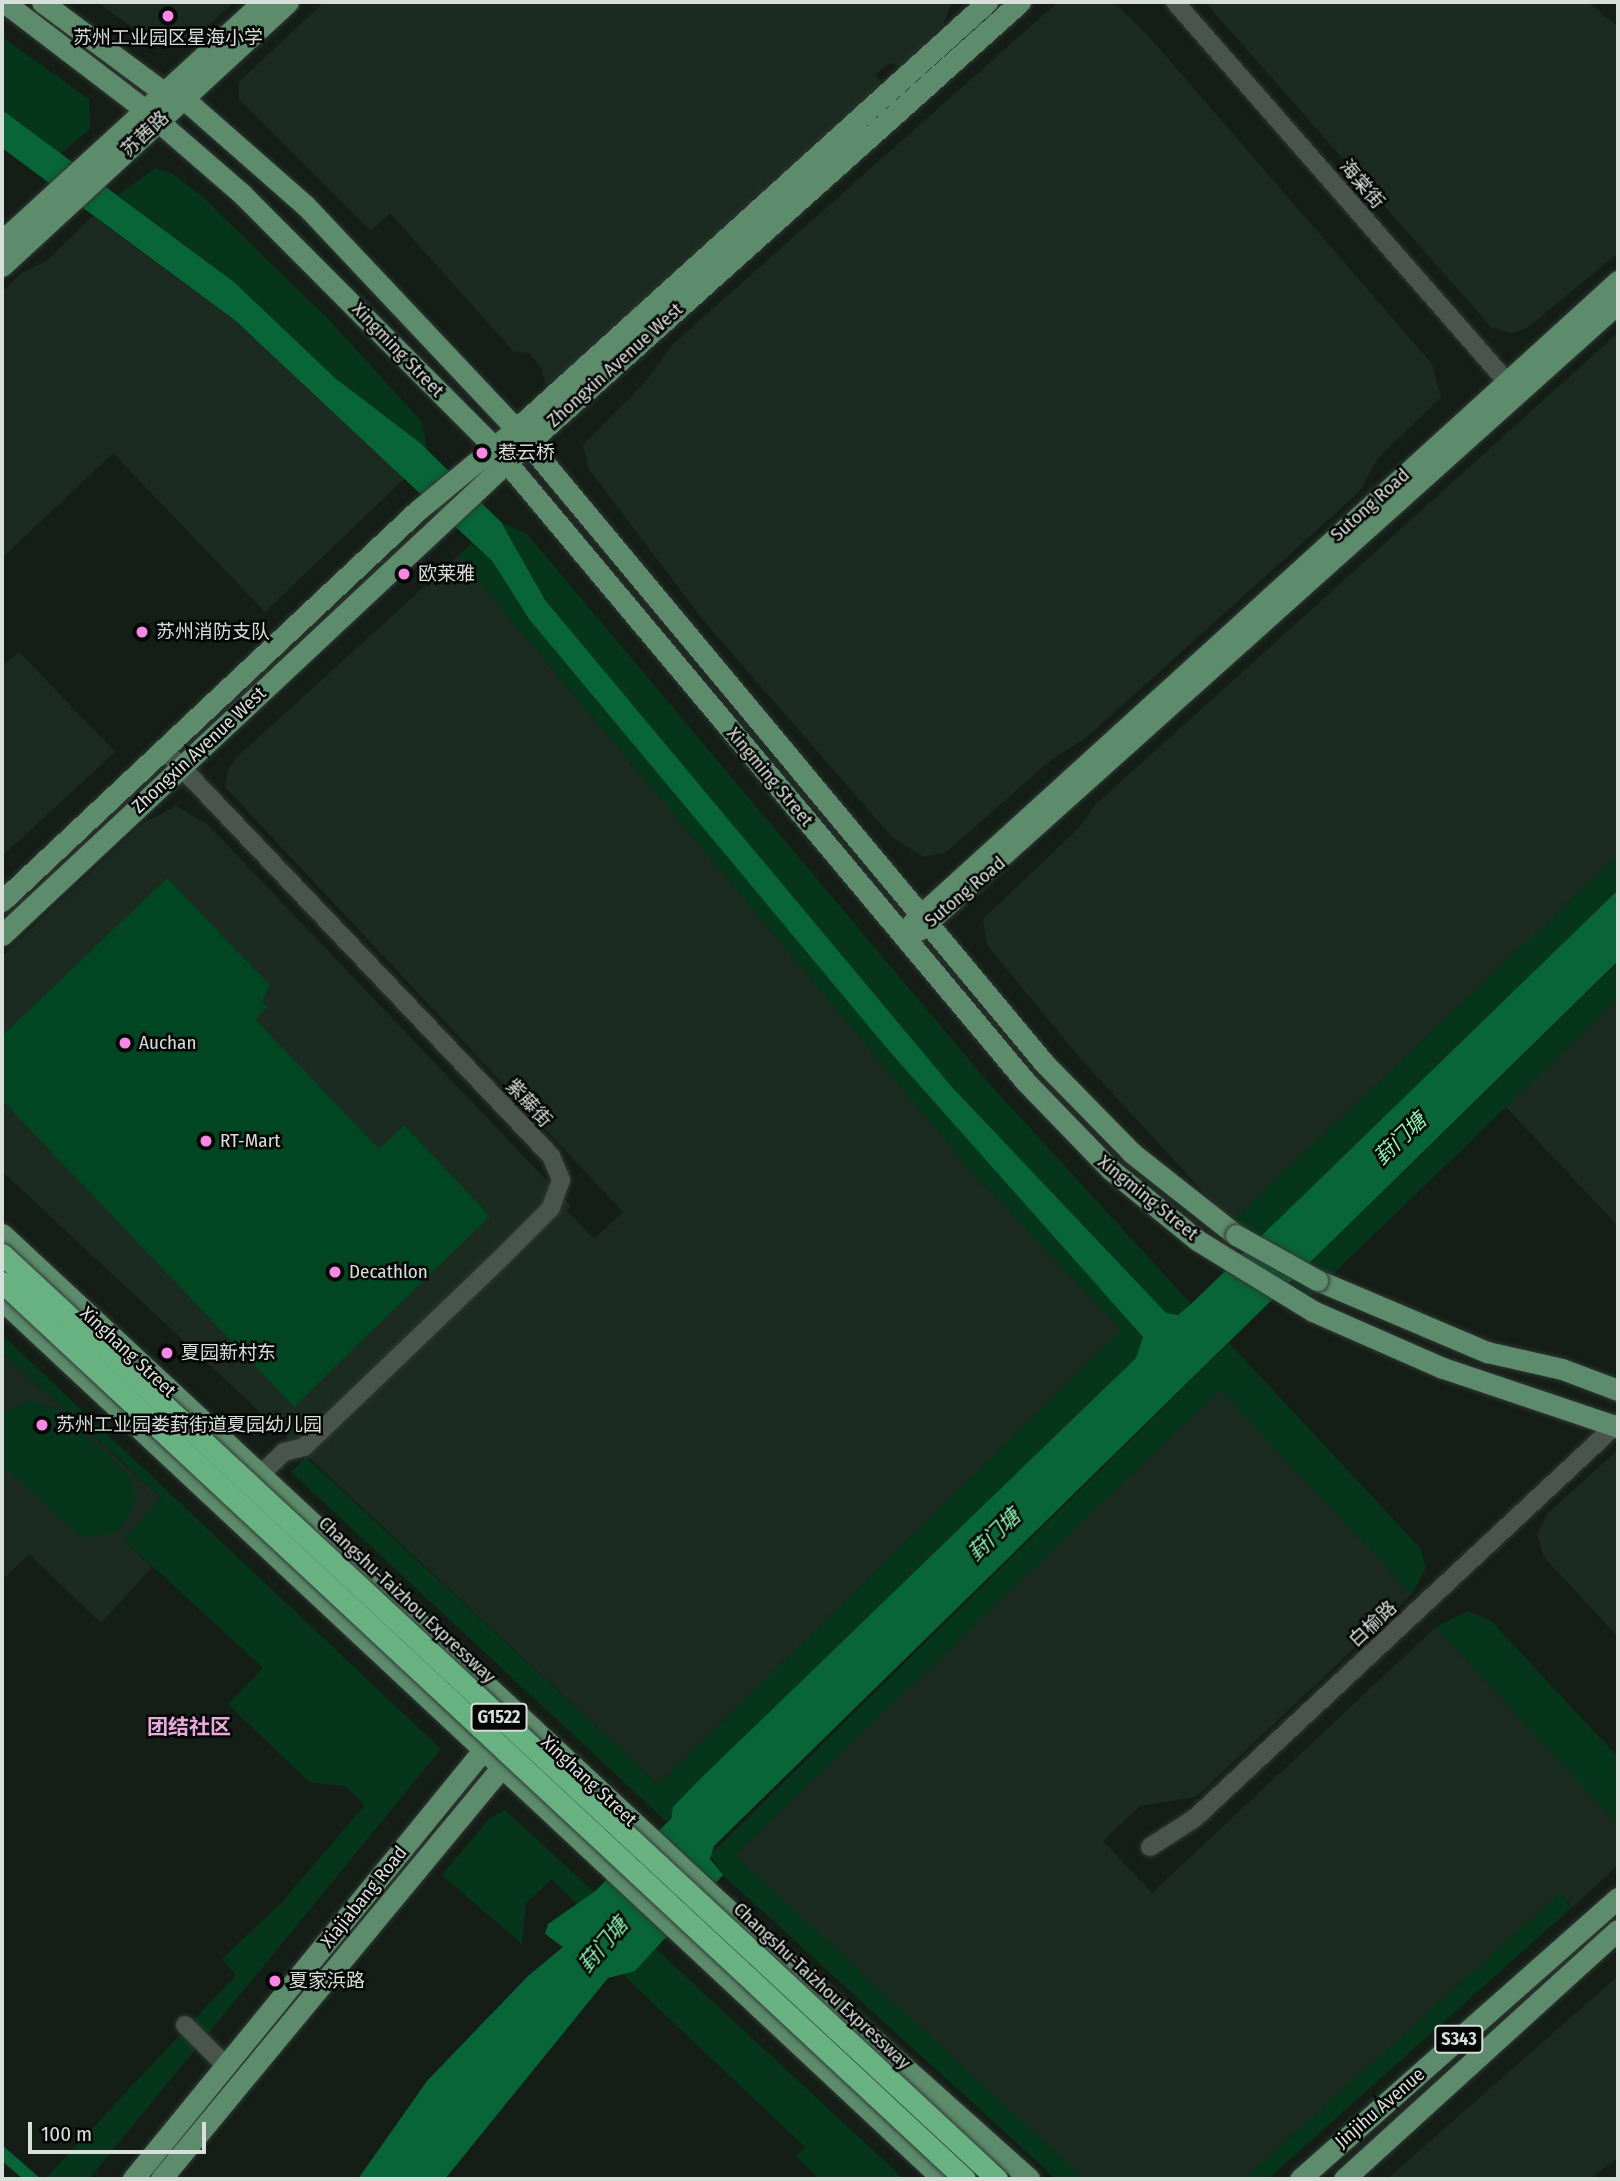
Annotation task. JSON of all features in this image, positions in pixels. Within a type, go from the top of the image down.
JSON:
[{"type":"highway","name":"Changshu-Taizhou Expressway","points":[[2,1254],[997,2179]]},
{"type":"highway","name":"G1522","points":[[2,1282],[965,2179]]},
{"type":"main road","name":"Xingming Street","points":[[4,2],[151,115],[282,231],[500,454],[1061,1121],[1110,1170],[1219,1253],[1295,1300],[1443,1368],[1617,1425]]},
{"type":"main road","name":"Xingming Street","points":[[42,2],[173,95],[306,205],[522,436],[1089,1113],[1236,1235],[1317,1280],[1487,1352],[1562,1369],[1618,1390]]},
{"type":"main road","points":[[173,95],[263,2]]},
{"type":"main road","name":"苏茜路","points":[[2,266],[54,206],[151,115],[288,2]]},
{"type":"main road","name":"Zhongxin Avenue West","points":[[522,436],[987,2]]},
{"type":"main road","name":"Zhongxin Avenue West","points":[[2,901],[458,473],[500,454],[522,436],[1020,2]]},
{"type":"main road","points":[[2,241],[54,206]]},
{"type":"main road","name":"Sutong Road","points":[[1513,388],[1618,281]]},
{"type":"main road","name":"Sutong Road","points":[[904,936],[1513,388],[1618,303]]},
{"type":"main road","name":"Zhongxin Avenue West","points":[[2,935],[477,489],[500,454]]},
{"type":"main road","name":"Xinghang Street","points":[[2,1234],[713,1896],[1029,2179]]},
{"type":"main road","points":[[2,1300],[943,2179]]},
{"type":"main road","name":"Xiajiabang Road","points":[[133,2179],[515,1713]]},
{"type":"main road","name":"Xiajiabang Road","points":[[161,2179],[532,1729]]},
{"type":"main road","name":"Jinjihu Avenue","points":[[1300,2179],[1618,1898]]},
{"type":"main road","name":"Jinjihu Avenue","points":[[1344,2179],[1618,1930]]},
{"type":"main road","points":[[309,1964],[328,1978]]},
{"type":"street","name":"海棠街","points":[[1175,2],[1513,388]]},
{"type":"street","name":"紫藤街","points":[[163,749],[551,1156],[561,1180],[551,1208],[498,1261],[304,1447],[284,1452],[260,1475]]},
{"type":"street","name":"白榆路","points":[[1150,1847],[1195,1818],[1617,1425]]},
{"type":"street","points":[[185,2025],[226,2066]]},
{"type":"shaded area","name":"苏州工业园区星海小学","points":[[97,2],[234,2],[201,32],[170,43],[136,30]]},
{"type":"shaded area","points":[[324,2],[952,2],[942,27],[900,66],[889,63],[875,75],[885,88],[563,384],[545,384],[542,369],[529,353],[514,352],[390,213],[371,231],[239,99],[239,82]]},
{"type":"shaded area","points":[[1058,2],[1113,2],[1144,31],[1432,364],[1441,397],[1378,458],[1359,492],[1087,737],[1052,759],[945,853],[924,857],[892,837],[704,621],[589,469],[583,445],[646,381],[673,344]]},
{"type":"shaded area","points":[[1205,2],[1588,2],[1618,27],[1618,253],[1527,328],[1512,333],[1491,327]]},
{"type":"shaded area","points":[[2,37],[89,99],[90,129],[59,155],[2,110]]},
{"type":"shaded area","points":[[156,168],[172,173],[202,196],[329,320],[422,422],[427,450],[335,378],[234,282],[118,195]]},
{"type":"shaded area","points":[[93,216],[236,321],[405,478],[265,612],[113,453],[2,558],[2,292],[21,273],[48,260]]},
{"type":"shaded area","points":[[1618,333],[1618,855],[1231,1222],[1081,1059],[987,945],[983,919],[1079,828],[1095,805]]},
{"type":"shaded area","points":[[501,522],[527,534],[986,1080],[1191,1304],[1182,1313],[1169,1315],[1159,1308],[951,1086],[545,600]]},
{"type":"shaded area","points":[[471,544],[493,562],[529,619],[890,1052],[1143,1337],[1136,1358],[700,1779],[667,1822],[291,1472],[306,1457],[658,1784],[1122,1330],[976,1177],[458,556]]},
{"type":"shaded area","points":[[458,556],[976,1177],[1122,1330],[658,1784],[2,1171],[2,956],[143,823],[176,806],[207,824],[571,1206],[567,1211],[594,1239],[623,1212],[225,787],[228,769],[237,757]]},
{"type":"shaded area","points":[[19,652],[115,752],[2,856],[2,666]]},
{"type":"shaded area","points":[[1618,855],[1618,890],[1252,1245],[1231,1222]]},
{"type":"shaded area","points":[[1618,962],[1618,999],[1304,1302],[1287,1286]]},
{"type":"shaded area","points":[[1618,999],[1618,1226],[1505,1106]]},
{"type":"shaded area","points":[[2,1335],[441,1749],[89,2179],[45,2179],[236,1975],[222,1959],[282,1902],[365,1805],[345,1786],[309,1782],[228,1704],[263,1668],[124,1540],[161,1497],[2,1353]]},
{"type":"shaded area","points":[[1229,1343],[1420,1548],[1426,1567],[1412,1594],[1220,1390],[735,1855],[1084,2179],[1056,2179],[723,1875],[710,1855]]},
{"type":"shaded area","name":"苏州工业园娄葑街道夏园幼儿园","points":[[2,1353],[161,1498],[124,1540],[152,1567],[101,1623],[29,1554],[2,1580]]},
{"type":"shaded area","points":[[1220,1389],[1412,1594],[1196,1797],[1140,1806],[1103,1841],[1152,1893],[1436,1627],[1618,1825],[1618,1865],[1573,1907],[1560,1893],[1244,2179],[1084,2179],[734,1856]]},
{"type":"shaded area","points":[[29,1400],[57,1409],[130,1476],[136,1502],[118,1531],[93,1538],[77,1534],[2,1465],[2,1415]]},
{"type":"shaded area","points":[[1618,1450],[1618,1637],[1544,1557],[1537,1534],[1549,1512]]},
{"type":"shaded area","points":[[1467,1611],[1490,1620],[1618,1757],[1618,1825],[1436,1627]]},
{"type":"shaded area","points":[[505,1810],[594,1892],[577,1904],[552,1879],[526,1903],[522,1944],[442,1875],[490,1818]]},
{"type":"shaded area","points":[[1560,1893],[1572,1907],[1268,2179],[1244,2179]]},
{"type":"shaded area","points":[[656,1949],[904,2179],[819,2179],[796,2156],[805,2147],[619,1971],[635,1971]]},
{"type":"shaded area","points":[[1618,1976],[1618,2158],[1590,2179],[1387,2179]]},
{"type":"water","name":"葑门塘","points":[[2,110],[234,282],[335,378],[420,443],[501,522],[545,600],[951,1086],[1166,1313],[1178,1315],[1189,1306],[1618,890],[1618,961],[714,1846],[710,1859],[723,1875],[635,1971],[608,1978],[445,2179],[358,2179],[427,2081],[528,1976],[563,1947],[545,1934],[548,1924],[594,1892],[671,1819],[673,1807],[700,1779],[1136,1358],[1143,1337],[890,1052],[529,619],[493,562],[236,321],[2,148]]},
{"type":"water","points":[[2,2145],[41,2179],[23,2179],[2,2161]]},
{"type":"building","name":"RT-Mart","points":[[167,878],[270,985],[262,1002],[268,1007],[255,1019],[379,1149],[404,1125],[490,1216],[294,1407],[2,1100],[2,1036]]},
{"type":"place","name":"苏州工业园区星海小学","points":[[168,16]]},
{"type":"place","name":"惹云桥","points":[[482,453]]},
{"type":"place","name":"欧莱雅","points":[[404,574]]},
{"type":"place","name":"苏州消防支队","points":[[142,632]]},
{"type":"place","name":"Auchan","points":[[125,1043]]},
{"type":"place","name":"RT-Mart","points":[[206,1141]]},
{"type":"place","name":"Decathlon","points":[[335,1272]]},
{"type":"place","name":"夏园新村东","points":[[167,1353]]},
{"type":"place","name":"苏州工业园娄葑街道夏园幼儿园","points":[[42,1425]]},
{"type":"place","name":"夏家浜路","points":[[275,1981]]},
{"type":"district","name":"团结社区","points":[[189,1727]]}]
